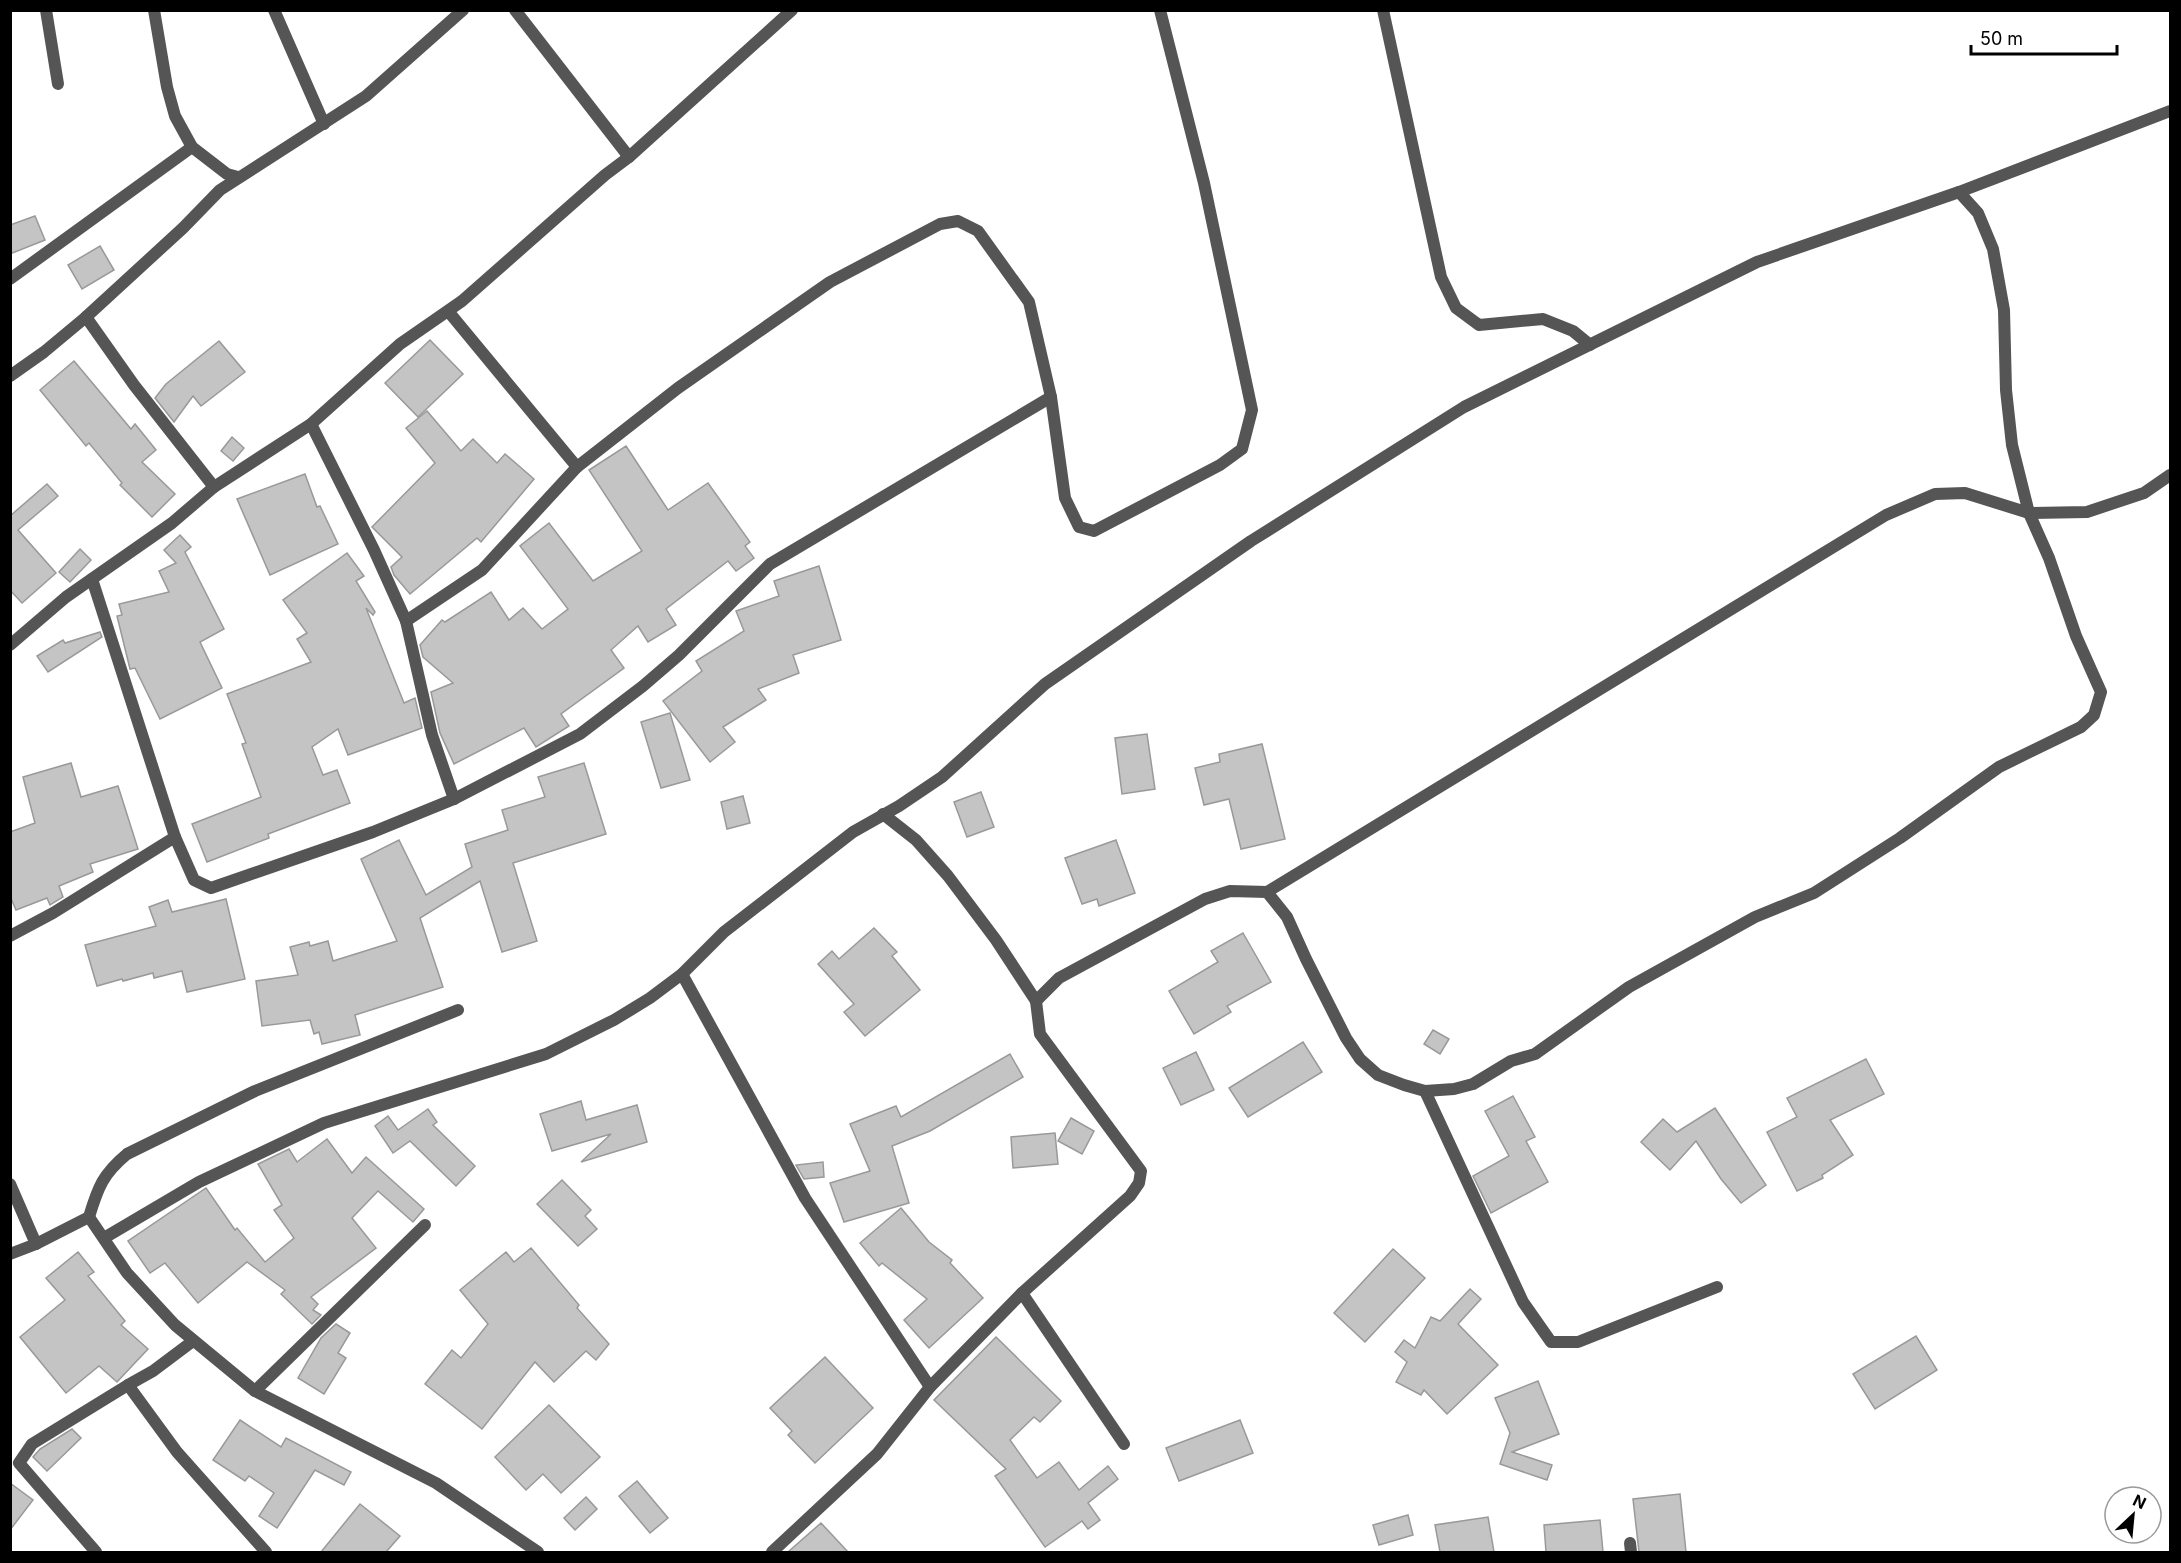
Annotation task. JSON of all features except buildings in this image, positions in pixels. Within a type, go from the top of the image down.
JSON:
[{"type":"street","points":[[46,10],[58,84]]},
{"type":"street","points":[[154,10],[166,87],[175,116],[192,147],[227,174],[238,177]]},
{"type":"street","points":[[274,10],[324,124]]},
{"type":"street","points":[[10,376],[44,352],[86,317],[183,228],[220,190],[366,96],[464,10]]},
{"type":"street","points":[[515,10],[629,157]]},
{"type":"street","points":[[10,645],[66,597],[172,523],[214,487],[311,424],[400,344],[462,301],[605,175],[629,157],[792,10]]},
{"type":"street","points":[[406,621],[482,570],[577,467],[678,388],[830,282],[940,224],[958,221],[978,231],[1029,302],[1051,397],[1065,498],[1079,527],[1094,531],[1220,465],[1242,449],[1252,410],[1204,183],[1160,10]]},
{"type":"street","points":[[1383,10],[1441,277],[1456,308],[1479,325],[1543,319],[1573,331],[1590,345]]},
{"type":"street","points":[[104,1239],[199,1182],[324,1123],[546,1054],[641,1003],[682,974],[724,932],[853,832],[942,777],[1045,684],[1251,541],[1464,407],[1757,262],[1959,192],[2170,111]]},
{"type":"street","points":[[10,279],[192,147]]},
{"type":"street","points":[[1267,892],[1287,917],[1346,1038],[1360,1059],[1378,1075],[1425,1091],[1454,1089],[1473,1084],[1510,1061],[1535,1054],[1629,987],[1755,917],[1814,893],[1900,838],[1999,767],[2081,727],[2094,715],[2101,692],[2076,636],[2049,558],[2029,513],[2012,445],[2006,390],[2004,310],[1993,249],[1978,213],[1959,192]]},
{"type":"street","points":[[448,311],[577,467]]},
{"type":"street","points":[[86,317],[134,386],[214,487]]},
{"type":"street","points":[[92,579],[175,837],[194,880],[211,888],[373,832],[454,798],[580,734],[679,655],[770,564],[1051,397]]},
{"type":"street","points":[[311,424],[374,550],[406,621],[432,735],[454,798]]},
{"type":"street","points":[[1036,1001],[1059,978],[1205,899],[1230,891],[1267,892],[1886,515],[1935,494],[1965,493],[2029,513],[2087,512],[2144,493],[2170,476]]},
{"type":"street","points":[[772,1552],[877,1454],[930,1387],[1022,1293],[1130,1196],[1139,1183],[1141,1171],[1040,1034],[1036,1001],[996,940],[948,876],[916,840],[883,814]]},
{"type":"street","points":[[10,936],[53,913],[175,837]]},
{"type":"street","points":[[682,974],[805,1198],[930,1387]]},
{"type":"street","points":[[10,1254],[36,1244],[89,1216],[100,1183],[111,1167],[128,1154],[255,1091],[458,1010]]},
{"type":"street","points":[[1425,1091],[1523,1302],[1551,1342],[1578,1342],[1717,1287]]},
{"type":"street","points":[[10,1184],[36,1244]]},
{"type":"street","points":[[89,1216],[127,1273],[175,1324],[255,1390],[436,1484],[538,1552]]},
{"type":"street","points":[[255,1390],[425,1226]]},
{"type":"street","points":[[1022,1293],[1124,1444]]},
{"type":"street","points":[[96,1552],[20,1463],[23,1455],[32,1444],[153,1371],[193,1341]]},
{"type":"street","points":[[128,1385],[177,1452],[266,1552]]}]
